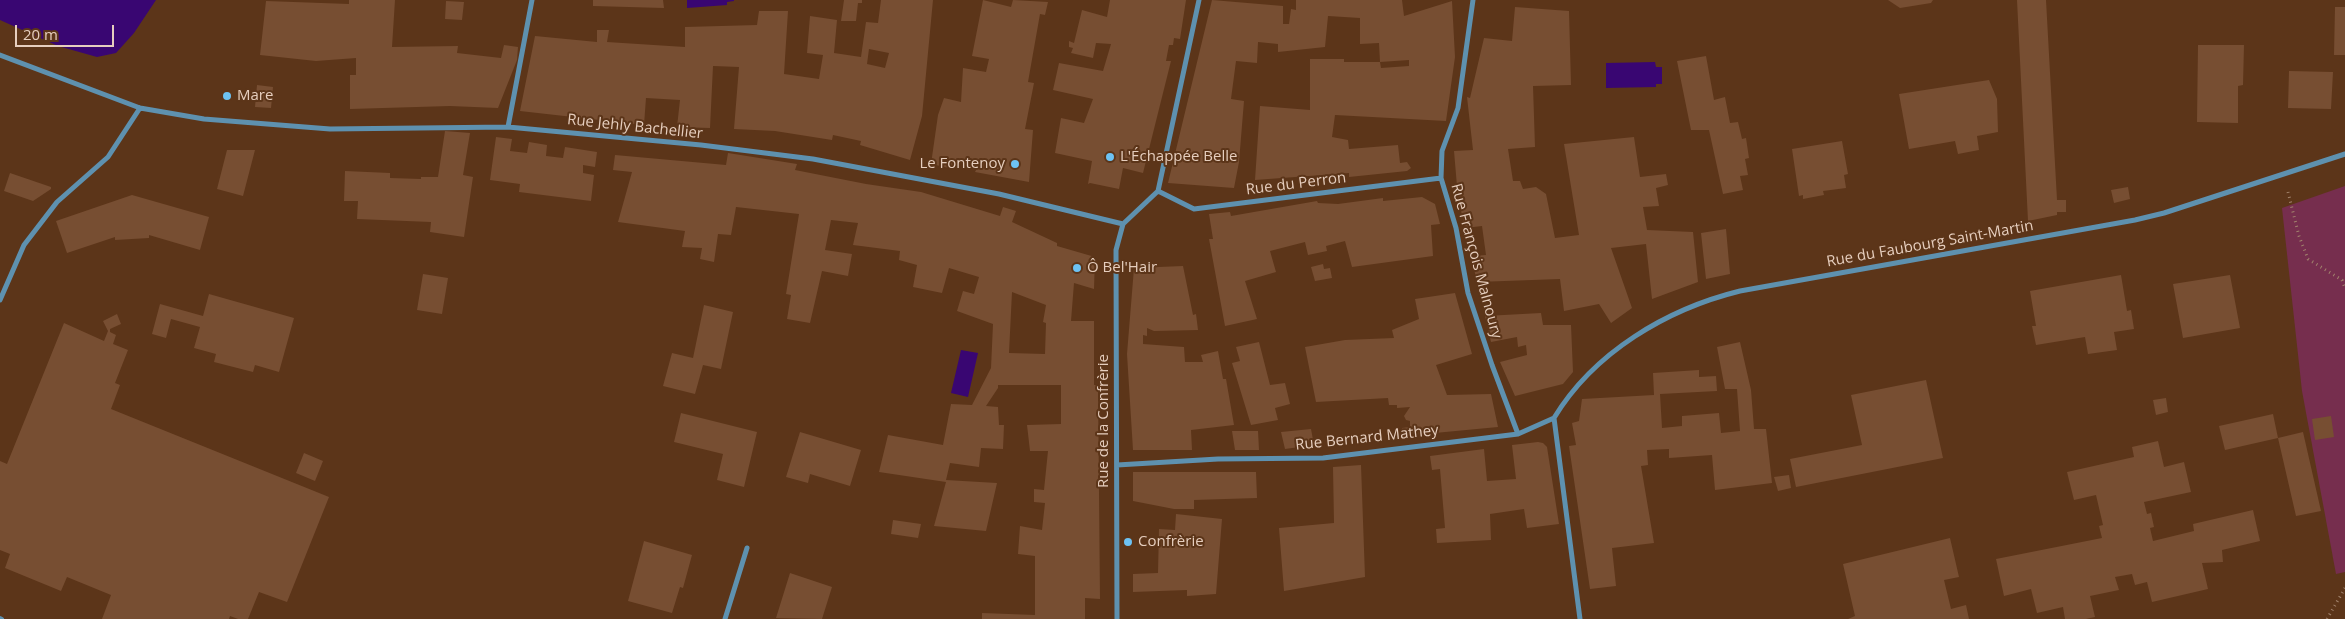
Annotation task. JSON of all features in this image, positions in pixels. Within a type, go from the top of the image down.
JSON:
[{"type":"street","points":[[508,127],[532,0]]},
{"type":"street","points":[[1123,224],[1158,191],[1199,0]]},
{"type":"street","name":"Rue François Malnoury","points":[[1473,0],[1458,108],[1442,151],[1441,178],[1456,228],[1468,293],[1518,434]]},
{"type":"street","name":"Rue Jehly Bachellier","points":[[0,55],[140,108],[204,119],[330,129],[508,127],[701,146],[814,159],[999,194],[1123,224]]},
{"type":"street","points":[[0,300],[24,245],[57,202],[108,157],[140,108]]},
{"type":"street","name":"Rue du Faubourg Saint-Martin","points":[[1554,418],[1567,397],[1609,356],[1642,331],[1704,300],[1740,291],[2135,220],[2164,213],[2345,154]]},
{"type":"street","name":"Rue du Perron","points":[[1158,191],[1194,209],[1441,178]]},
{"type":"street","name":"Rue de la Confrèrie","points":[[1117,619],[1116,250],[1123,224]]},
{"type":"street","points":[[1554,418],[1580,619]]},
{"type":"street","name":"Rue Bernard Mathey","points":[[1117,465],[1218,459],[1323,458],[1518,434],[1554,418]]},
{"type":"street","points":[[725,619],[747,548]]},
{"type":"path","points":[[2284,175],[2298,236],[2308,259],[2344,280],[2345,288]]},
{"type":"path","points":[[2327,619],[2345,588]]},
{"type":"shaded area","points":[[0,0],[156,0],[134,33],[116,53],[97,57],[58,46],[0,20]]},
{"type":"shaded area","points":[[687,0],[734,1],[727,2],[727,5],[687,8]]},
{"type":"shaded area","points":[[1655,62],[1656,67],[1662,67],[1662,84],[1656,84],[1656,87],[1606,88],[1606,63]]},
{"type":"shaded area","points":[[2345,186],[2345,572],[2336,574],[2302,391],[2282,208]]},
{"type":"shaded area","points":[[961,350],[978,353],[968,397],[951,393]]},
{"type":"building","points":[[349,0],[395,0],[392,47],[458,46],[457,53],[501,58],[504,45],[518,47],[517,60],[498,108],[450,106],[350,109],[350,75],[356,75],[356,58],[316,61],[260,55],[266,1],[349,4]]},
{"type":"building","points":[[593,0],[663,0],[664,8],[593,6]]},
{"type":"building","points":[[844,0],[862,0],[862,3],[858,3],[856,21],[841,21]]},
{"type":"building","points":[[881,0],[933,0],[922,116],[910,160],[860,145],[861,141],[833,135],[832,140],[775,131],[734,129],[739,67],[713,66],[710,128],[677,127],[680,100],[646,98],[644,125],[520,111],[535,36],[597,42],[597,30],[609,30],[607,42],[685,47],[685,27],[757,25],[759,11],[788,11],[784,74],[819,79],[823,55],[807,53],[810,16],[837,20],[834,53],[861,57],[866,22],[878,23]],"holes":[[[869,49],[889,53],[885,68],[867,64]]]},
{"type":"building","points":[[983,0],[1011,7],[1013,0],[1048,2],[1045,15],[1040,14],[1028,82],[1034,83],[1025,129],[1033,130],[1029,182],[975,172],[976,170],[964,167],[965,161],[956,159],[954,169],[931,164],[938,115],[944,98],[961,102],[963,68],[986,72],[989,59],[972,56]]},
{"type":"building","points":[[1110,0],[1186,0],[1180,39],[1174,38],[1173,45],[1169,45],[1166,61],[1171,61],[1143,173],[1123,168],[1119,189],[1088,184],[1092,161],[1055,153],[1061,118],[1084,123],[1093,99],[1053,90],[1059,63],[1103,71],[1111,44],[1096,43],[1093,58],[1071,53],[1073,48],[1069,47],[1069,41],[1074,43],[1082,10],[1107,17]]},
{"type":"building","points":[[1212,0],[1283,6],[1283,24],[1289,24],[1291,9],[1296,10],[1296,0],[1402,0],[1404,16],[1452,1],[1455,57],[1446,121],[1335,115],[1332,137],[1348,140],[1349,149],[1398,145],[1400,163],[1407,162],[1411,168],[1407,171],[1349,177],[1349,173],[1255,180],[1260,106],[1310,110],[1310,59],[1344,59],[1344,62],[1380,62],[1379,43],[1360,44],[1360,18],[1328,16],[1325,47],[1278,52],[1278,44],[1258,42],[1257,63],[1236,61],[1231,99],[1244,101],[1239,162],[1234,188],[1168,183]],"holes":[[[1409,60],[1409,66],[1381,68],[1380,62]]]},
{"type":"building","points":[[1888,0],[1933,0],[1931,3],[1900,8]]},
{"type":"building","points":[[2017,0],[2046,0],[2057,200],[2066,200],[2066,212],[2057,212],[2057,215],[2028,221]]},
{"type":"building","points":[[446,1],[464,2],[462,20],[445,19]]},
{"type":"building","points":[[1515,7],[1569,11],[1571,85],[1533,86],[1535,147],[1508,149],[1513,181],[1520,181],[1523,189],[1536,187],[1546,194],[1555,238],[1579,235],[1564,144],[1634,137],[1640,177],[1666,174],[1668,185],[1656,188],[1659,206],[1643,207],[1647,230],[1693,232],[1698,282],[1652,299],[1646,244],[1611,248],[1632,308],[1611,323],[1599,304],[1564,311],[1560,279],[1477,282],[1471,256],[1486,255],[1482,226],[1465,228],[1458,198],[1454,151],[1473,150],[1467,97],[1470,98],[1484,38],[1512,41]]},
{"type":"building","points":[[2335,7],[2345,7],[2345,55],[2334,55]]},
{"type":"building","points":[[2198,45],[2244,45],[2243,85],[2238,86],[2238,123],[2197,122]]},
{"type":"building","points":[[1706,56],[1714,100],[1725,97],[1730,123],[1738,122],[1742,139],[1746,138],[1749,158],[1745,159],[1748,175],[1740,176],[1743,190],[1723,194],[1709,130],[1691,130],[1677,61]]},
{"type":"building","points":[[2289,71],[2333,72],[2331,109],[2288,108]]},
{"type":"building","points":[[1989,80],[1997,99],[1998,132],[1977,136],[1979,150],[1958,154],[1955,141],[1909,149],[1899,94]]},
{"type":"building","points":[[257,85],[273,87],[271,108],[255,107]]},
{"type":"building","points":[[445,131],[470,133],[463,175],[473,177],[464,237],[430,232],[431,222],[357,219],[358,201],[344,201],[345,171],[390,173],[390,178],[421,179],[421,177],[438,177]]},
{"type":"building","points":[[496,137],[512,139],[510,151],[527,153],[529,142],[547,145],[546,156],[563,158],[565,147],[597,152],[595,167],[583,165],[583,173],[594,175],[591,201],[519,192],[520,184],[490,180]]},
{"type":"building","points":[[1842,141],[1848,174],[1844,175],[1846,188],[1823,191],[1824,195],[1803,199],[1803,195],[1799,196],[1792,149]]},
{"type":"building","points":[[227,150],[255,150],[243,196],[217,189]]},
{"type":"building","points":[[728,153],[797,164],[795,170],[866,184],[921,192],[1000,216],[1003,207],[1016,211],[1012,222],[1057,243],[1057,246],[1095,257],[1094,289],[1074,283],[1071,321],[1094,321],[1094,385],[1098,385],[1100,599],[1085,598],[1085,619],[982,619],[982,613],[1035,615],[1035,556],[1018,554],[1020,526],[1042,530],[1045,503],[1034,502],[1034,489],[1044,490],[1048,451],[1030,451],[1027,425],[1061,424],[1061,385],[998,385],[986,406],[998,407],[999,425],[1004,425],[1003,449],[981,448],[979,467],[950,463],[946,480],[997,483],[986,531],[934,526],[946,482],[879,472],[888,435],[943,445],[951,404],[972,405],[991,368],[993,324],[957,311],[963,291],[974,294],[979,277],[949,268],[942,293],[913,287],[917,265],[899,260],[900,251],[853,245],[858,223],[831,220],[825,250],[852,254],[848,276],[822,271],[810,323],[787,319],[791,295],[786,294],[799,214],[736,207],[731,235],[718,234],[714,262],[700,259],[702,248],[682,247],[685,231],[618,222],[632,172],[613,170],[615,155],[726,165]],"holes":[[[1012,292],[1046,305],[1043,322],[1046,323],[1045,354],[1009,353]]]},
{"type":"building","points":[[10,173],[51,187],[51,189],[33,201],[4,191]]},
{"type":"building","points":[[2128,187],[2130,199],[2114,203],[2111,190]]},
{"type":"building","points":[[132,195],[209,217],[200,250],[149,235],[149,238],[115,240],[115,237],[67,253],[56,221]]},
{"type":"building","points":[[1422,197],[1435,204],[1440,224],[1431,225],[1433,256],[1352,267],[1345,241],[1326,246],[1327,251],[1308,255],[1305,242],[1270,251],[1276,272],[1245,281],[1257,319],[1225,326],[1209,239],[1213,239],[1209,214],[1230,212],[1231,216],[1317,201],[1318,203],[1338,204],[1383,198],[1383,201]]},
{"type":"building","points":[[1726,229],[1730,274],[1706,279],[1701,233]]},
{"type":"building","points":[[1323,264],[1324,269],[1330,268],[1332,278],[1315,281],[1311,267]]},
{"type":"building","points":[[1183,266],[1193,315],[1196,314],[1198,330],[1154,331],[1147,328],[1147,336],[1143,335],[1143,344],[1184,347],[1185,362],[1203,362],[1201,355],[1218,351],[1223,379],[1226,379],[1234,425],[1191,430],[1192,450],[1133,450],[1127,354],[1134,268]]},
{"type":"building","points":[[423,274],[448,278],[442,314],[417,310]]},
{"type":"building","points":[[2121,275],[2127,311],[2131,310],[2134,329],[2114,332],[2117,350],[2088,354],[2085,337],[2036,345],[2032,326],[2036,326],[2030,291]]},
{"type":"building","points":[[2230,275],[2240,328],[2183,338],[2173,284]]},
{"type":"building","points":[[1455,293],[1472,354],[1436,365],[1447,395],[1491,394],[1498,427],[1403,436],[1402,428],[1410,427],[1410,421],[1406,420],[1404,416],[1410,407],[1397,408],[1397,405],[1389,405],[1388,398],[1316,402],[1305,347],[1345,340],[1394,338],[1392,330],[1419,319],[1415,299]]},
{"type":"building","points":[[209,294],[294,318],[279,372],[255,365],[253,372],[214,362],[216,354],[194,348],[200,327],[171,319],[166,338],[152,334],[160,304],[203,316]]},
{"type":"building","points":[[704,305],[733,312],[721,369],[703,365],[695,394],[663,386],[672,353],[693,358]]},
{"type":"building","points":[[1541,313],[1543,325],[1571,325],[1573,372],[1563,384],[1515,396],[1500,362],[1527,355],[1526,345],[1518,347],[1517,337],[1491,342],[1485,316]]},
{"type":"building","points":[[117,314],[121,324],[110,329],[110,332],[116,335],[113,344],[128,350],[115,383],[120,385],[111,409],[329,497],[287,602],[259,592],[248,619],[238,619],[230,616],[229,619],[102,619],[111,595],[67,577],[61,591],[5,568],[10,554],[0,550],[0,461],[7,464],[64,323],[104,341],[108,331],[103,321]]},
{"type":"building","points":[[1259,342],[1270,385],[1285,383],[1290,404],[1275,408],[1278,420],[1251,425],[1232,363],[1240,361],[1236,347]]},
{"type":"building","points":[[1740,342],[1751,390],[1754,429],[1766,429],[1772,483],[1715,490],[1712,455],[1669,458],[1669,449],[1647,450],[1648,465],[1641,466],[1654,543],[1612,548],[1616,586],[1590,589],[1569,446],[1576,445],[1572,423],[1579,421],[1582,399],[1654,395],[1653,373],[1699,370],[1699,377],[1716,376],[1717,391],[1660,394],[1662,428],[1682,426],[1682,416],[1719,413],[1721,433],[1740,431],[1737,389],[1725,389],[1717,347]]},
{"type":"building","points":[[1926,380],[1943,458],[1796,487],[1790,459],[1862,445],[1851,395]]},
{"type":"building","points":[[2166,398],[2168,412],[2156,415],[2153,400]]},
{"type":"building","points":[[681,413],[757,432],[744,487],[717,480],[723,454],[674,442]]},
{"type":"building","points":[[2273,414],[2278,438],[2225,450],[2219,426]]},
{"type":"building","points":[[2331,416],[2334,437],[2315,440],[2312,419]]},
{"type":"building","points":[[1311,429],[1314,445],[1285,449],[1281,432]]},
{"type":"building","points":[[1232,431],[1258,431],[1259,450],[1235,450]]},
{"type":"building","points":[[800,432],[861,450],[850,486],[810,474],[808,483],[786,477]]},
{"type":"building","points":[[2303,432],[2321,511],[2296,516],[2278,438]]},
{"type":"building","points":[[2158,441],[2164,467],[2184,462],[2191,492],[2144,502],[2147,514],[2151,513],[2154,527],[2150,528],[2153,541],[2194,531],[2193,524],[2253,510],[2260,541],[2222,550],[2223,562],[2202,563],[2208,589],[2152,602],[2147,582],[2135,585],[2132,574],[2115,577],[2119,590],[2090,596],[2095,617],[2086,619],[2065,619],[2063,607],[2037,613],[2031,589],[2004,596],[1996,559],[2102,538],[2099,526],[2103,525],[2096,495],[2074,500],[2067,472],[2134,457],[2132,447]]},
{"type":"building","points":[[1543,443],[1547,447],[1559,524],[1527,528],[1524,509],[1490,514],[1491,540],[1437,543],[1436,529],[1445,528],[1440,469],[1432,470],[1430,456],[1484,449],[1487,481],[1516,479],[1512,445]]},
{"type":"building","points":[[304,453],[323,461],[315,481],[296,473]]},
{"type":"building","points":[[1361,465],[1365,577],[1284,591],[1279,528],[1334,523],[1333,467]]},
{"type":"building","points":[[1133,472],[1256,472],[1257,498],[1194,500],[1194,509],[1174,509],[1133,501]]},
{"type":"building","points":[[1789,475],[1791,488],[1778,491],[1774,477]]},
{"type":"building","points":[[1176,514],[1222,519],[1216,594],[1187,596],[1187,590],[1133,592],[1133,574],[1158,573],[1159,529],[1175,530]]},
{"type":"building","points":[[893,520],[921,524],[918,538],[891,534]]},
{"type":"building","points":[[1950,538],[1959,577],[1944,580],[1951,609],[1966,605],[1969,619],[1848,619],[1855,616],[1843,564]]},
{"type":"building","points":[[644,541],[692,555],[683,588],[680,587],[672,613],[628,601]]},
{"type":"building","points":[[790,573],[832,587],[822,619],[776,618]]},
{"type":"place","name":"Mare","points":[[227,96]]},
{"type":"place","name":"L'Échappée Belle","points":[[1110,157]]},
{"type":"place","name":"Le Fontenoy","points":[[1015,164]]},
{"type":"place","name":"Ô Bel'Hair","points":[[1077,268]]},
{"type":"place","name":"Confrèrie","points":[[1128,542]]}]
